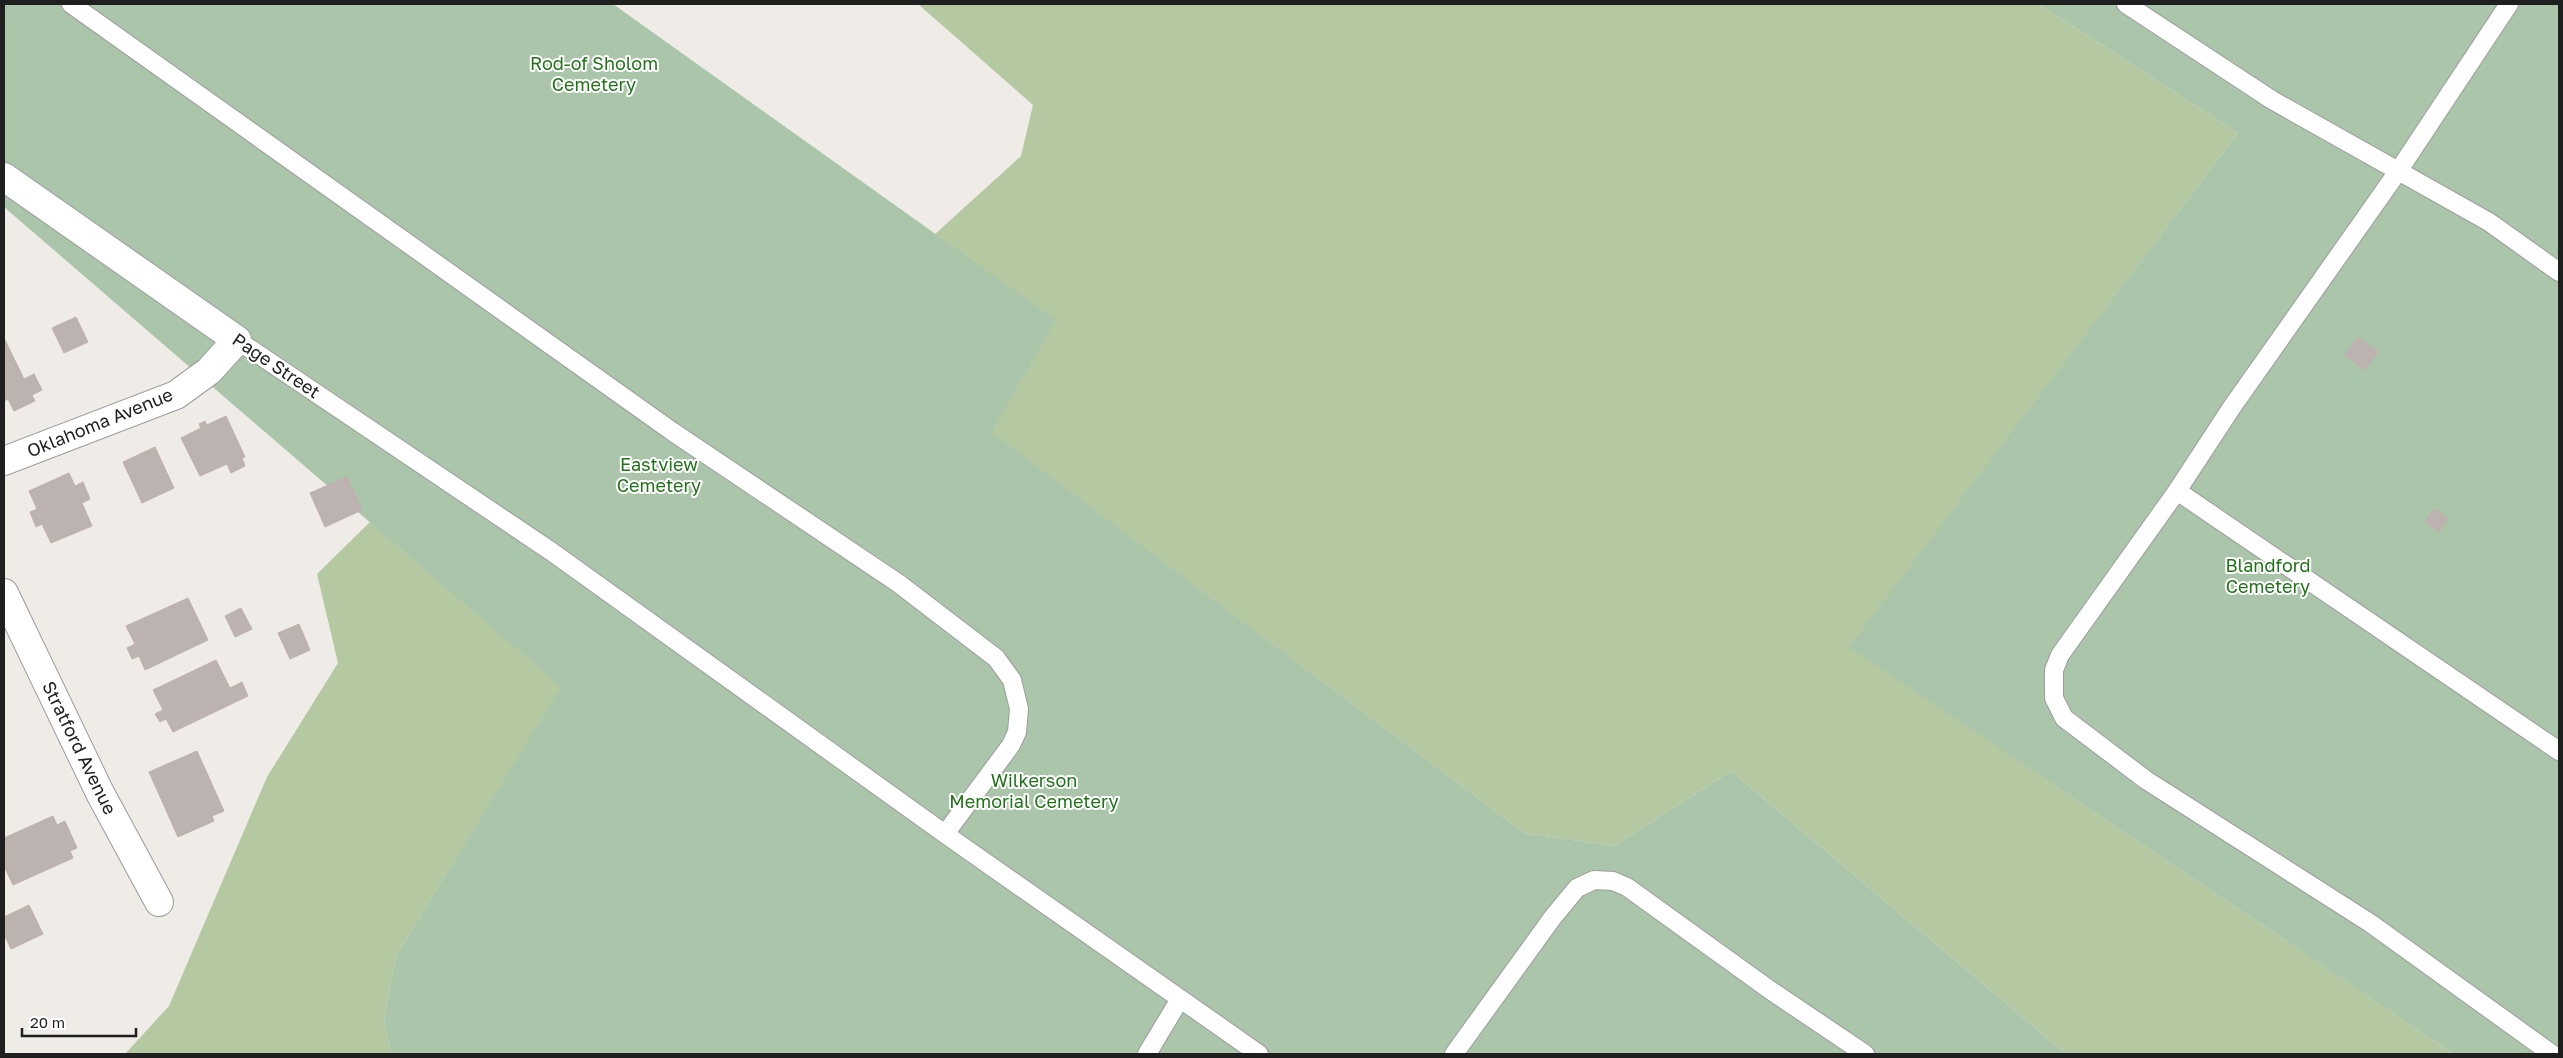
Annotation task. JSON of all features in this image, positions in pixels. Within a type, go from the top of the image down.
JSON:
[{"type":"street","name":"Page Street","points":[[4,177],[237,340]]},
{"type":"street","name":"Oklahoma Avenue","points":[[4,460],[176,394],[210,371],[237,340]]},
{"type":"street","name":"Stratford Avenue","points":[[4,593],[100,793],[159,902]]},
{"type":"lane","points":[[71,4],[673,432],[898,583],[996,658],[1012,680],[1019,709],[1017,732],[1011,745],[945,834]]},
{"type":"lane","points":[[2126,4],[2272,100],[2399,170],[2488,222],[2559,272]]},
{"type":"lane","points":[[2509,4],[2399,170],[2232,407],[2177,491],[2060,655],[2054,670],[2054,698],[2064,718],[2146,780],[2370,923],[2552,1054]]},
{"type":"lane","name":"Page Street","points":[[237,340],[552,552],[945,834],[1259,1054]]},
{"type":"lane","points":[[2177,491],[2559,750]]},
{"type":"lane","points":[[1454,1054],[1553,917],[1577,888],[1594,880],[1613,881],[1627,887],[1770,990],[1865,1054]]},
{"type":"lane","points":[[1147,1054],[1180,999]]},
{"type":"green space","points":[[4,4],[613,4],[1056,320],[991,432],[1524,833],[1614,846],[1731,771],[2066,1054],[391,1054],[384,1020],[396,956],[561,687],[4,207]]},
{"type":"green space","points":[[918,4],[2039,4],[2238,133],[1850,647],[2454,1054],[2066,1054],[1731,771],[1614,846],[1524,833],[990,432],[836,324],[1021,156],[1033,105]]},
{"type":"green space","name":"Blandford Cemetery","points":[[2039,4],[2559,4],[2559,1054],[2454,1054],[1849,647],[2238,133]]},
{"type":"green space","points":[[370,522],[562,687],[396,956],[384,1020],[391,1054],[125,1054],[169,1006],[267,777],[338,663],[317,574]]},
{"type":"building","points":[[76,317],[88,342],[64,353],[52,328]]},
{"type":"building","points":[[2358,337],[2378,352],[2364,370],[2345,355]]},
{"type":"building","points":[[5,340],[24,379],[34,374],[42,390],[32,395],[35,401],[14,411],[8,399],[4,401]]},
{"type":"building","points":[[226,416],[245,457],[242,458],[245,466],[231,473],[227,464],[200,476],[181,438],[201,428],[199,424],[205,421],[207,425]]},
{"type":"building","points":[[155,447],[174,488],[142,503],[123,462]]},
{"type":"building","points":[[69,473],[75,486],[83,482],[90,499],[82,503],[92,526],[51,543],[42,524],[36,527],[30,512],[37,509],[29,491]]},
{"type":"building","points":[[347,477],[362,510],[325,527],[310,493]]},
{"type":"building","points":[[2434,509],[2448,518],[2439,532],[2425,522]]},
{"type":"building","points":[[188,598],[208,640],[145,670],[139,656],[132,659],[127,648],[135,644],[126,626]]},
{"type":"building","points":[[241,608],[252,629],[235,637],[225,616]]},
{"type":"building","points":[[299,624],[310,650],[290,659],[278,633]]},
{"type":"building","points":[[216,660],[230,688],[242,682],[248,696],[173,732],[166,719],[160,722],[155,714],[163,710],[153,690]]},
{"type":"building","points":[[197,751],[224,811],[212,816],[214,821],[178,837],[149,772]]},
{"type":"building","points":[[53,816],[57,825],[65,821],[77,848],[70,851],[73,858],[13,885],[4,866],[4,838]]},
{"type":"building","points":[[29,905],[43,934],[11,949],[4,934],[4,917]]},
{"type":"park label","name":"Rod-of Sholom Cemetery","points":[[594,74]]},
{"type":"park label","name":"Eastview Cemetery","points":[[659,475]]},
{"type":"park label","name":"Wilkerson Memorial Cemetery","points":[[1034,791]]}]
